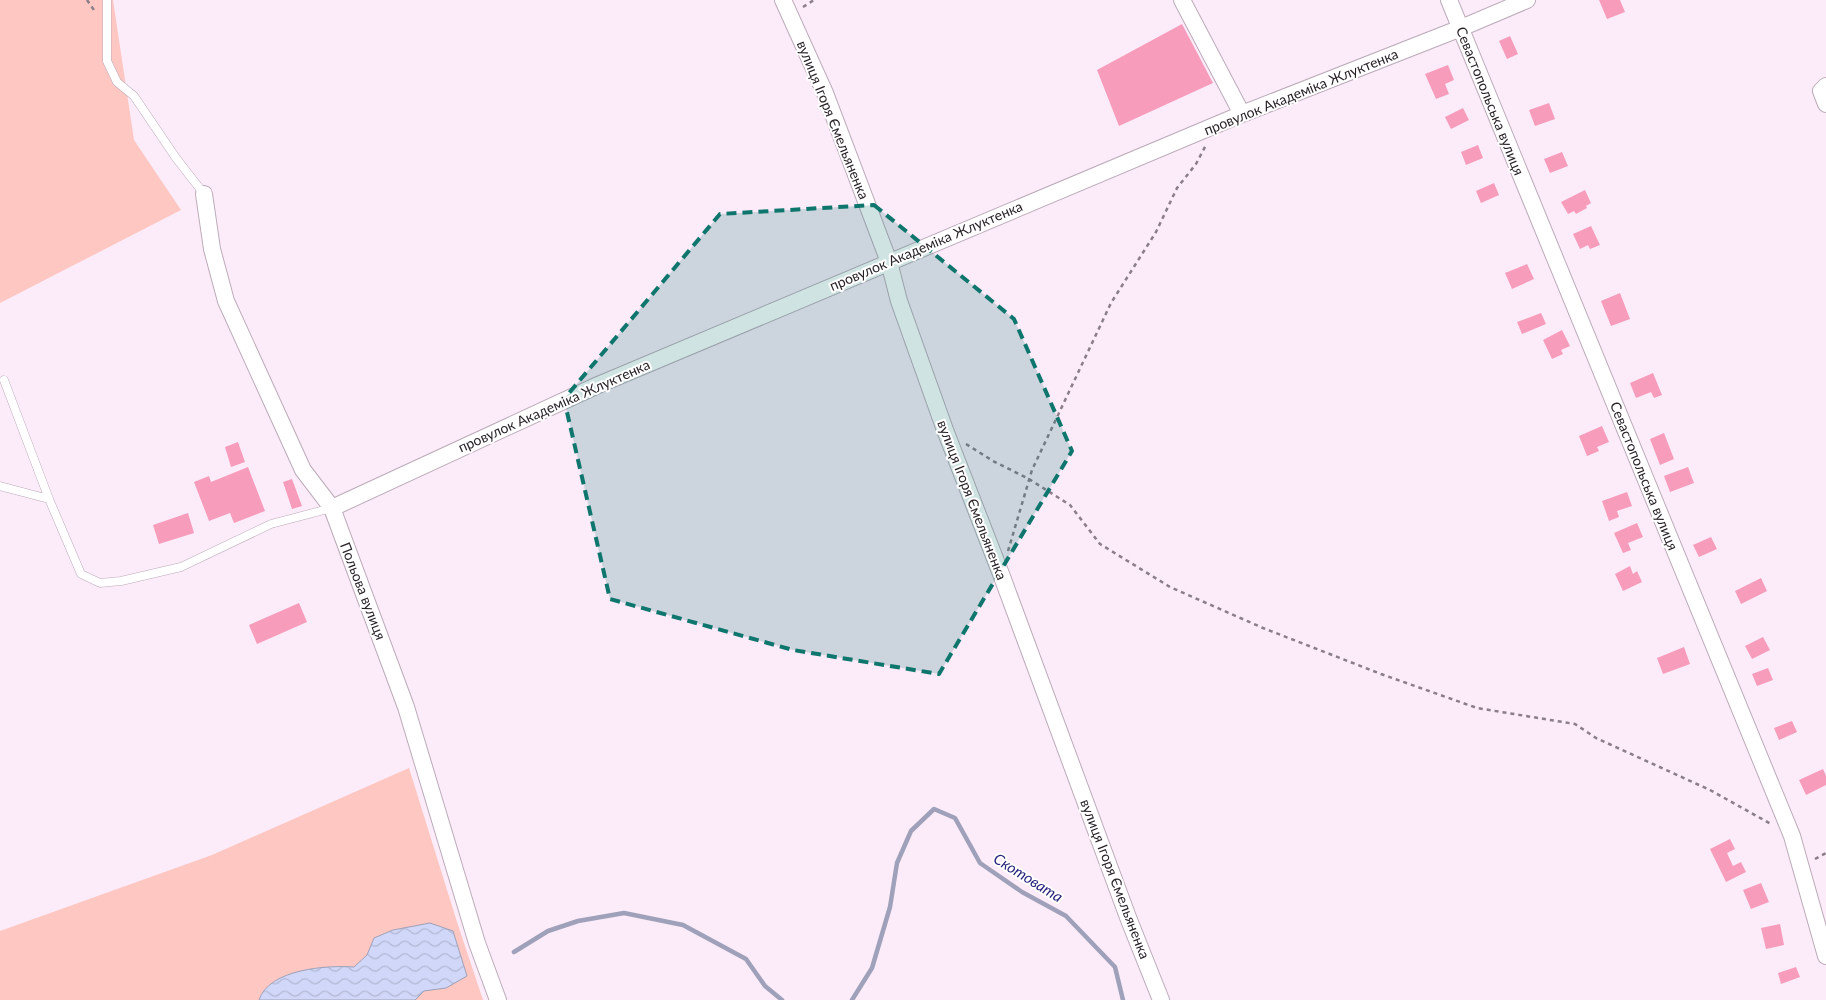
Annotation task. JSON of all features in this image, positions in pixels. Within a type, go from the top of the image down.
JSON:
[{"type":"street","name":"вулиця Ігоря Ємельяненка","points":[[783,0],[825,93],[889,262],[899,301],[945,430],[1161,1000]]},
{"type":"street","points":[[1182,0],[1242,114]]},
{"type":"street","name":"Севастопольська вулиця","points":[[1449,0],[1792,836],[1826,956]]},
{"type":"street","name":"провулок Академіка Жлуктенка","points":[[332,508],[598,384],[1242,114],[1527,0]]},
{"type":"street","points":[[1826,86],[1821,90],[1826,104]]},
{"type":"street","name":"Польова вулиця","points":[[204,194],[212,249],[226,301],[303,470],[332,508],[406,707],[477,943],[498,1000]]},
{"type":"lane","points":[[107,0],[107,61],[117,82],[134,96],[176,158],[204,194]]},
{"type":"lane","points":[[4,380],[49,498],[82,574],[100,582],[121,581],[180,566],[271,524],[332,508]]},
{"type":"lane","points":[[0,486],[49,498]]},
{"type":"path","points":[[1001,574],[1029,478],[1111,303],[1156,232],[1177,188],[1196,164],[1217,126]]},
{"type":"path","points":[[945,430],[992,461],[1029,478],[1070,506],[1100,544],[1170,587],[1263,628],[1372,671],[1477,708],[1575,724],[1596,738],[1710,790],[1792,836]]},
{"type":"highlighted area","points":[[874,205],[1014,319],[1072,451],[939,674],[793,650],[610,599],[564,399],[720,214]]},
{"type":"shaded area","points":[[0,0],[113,0],[134,140],[181,210],[0,303]]},
{"type":"shaded area","points":[[409,768],[483,1000],[0,1000],[0,931],[212,855]]},
{"type":"water","points":[[430,923],[453,931],[467,976],[446,988],[424,991],[415,1000],[259,1000],[274,981],[286,975],[315,968],[354,967],[367,955],[374,938],[393,930]]},
{"type":"building","points":[[1599,0],[1620,0],[1625,12],[1607,19]]},
{"type":"building","points":[[1182,24],[1213,83],[1119,126],[1097,70]]},
{"type":"building","points":[[1510,36],[1518,54],[1507,59],[1499,41]]},
{"type":"building","points":[[1448,65],[1454,80],[1445,84],[1449,94],[1436,99],[1425,74]]},
{"type":"building","points":[[1549,103],[1555,119],[1535,126],[1529,110]]},
{"type":"building","points":[[1463,108],[1469,120],[1451,129],[1445,117]]},
{"type":"building","points":[[1478,145],[1483,158],[1466,165],[1461,152]]},
{"type":"building","points":[[1562,152],[1568,166],[1550,173],[1544,159]]},
{"type":"building","points":[[1494,183],[1499,195],[1481,203],[1476,191]]},
{"type":"building","points":[[1585,190],[1591,203],[1586,206],[1587,208],[1576,214],[1574,211],[1568,214],[1561,202]]},
{"type":"building","points":[[1591,226],[1600,245],[1590,249],[1588,245],[1580,249],[1573,234]]},
{"type":"building","points":[[1527,264],[1534,279],[1512,289],[1505,273]]},
{"type":"building","points":[[1620,293],[1630,319],[1611,326],[1601,301]]},
{"type":"building","points":[[1541,313],[1546,324],[1522,334],[1517,322]]},
{"type":"building","points":[[1562,330],[1570,346],[1561,350],[1563,354],[1552,359],[1543,340]]},
{"type":"building","points":[[1653,373],[1662,395],[1654,398],[1651,392],[1636,398],[1630,383]]},
{"type":"building","points":[[1602,426],[1609,442],[1597,447],[1599,451],[1587,456],[1579,436]]},
{"type":"building","points":[[1664,433],[1674,459],[1660,465],[1650,439]]},
{"type":"building","points":[[238,442],[245,462],[231,467],[225,447]]},
{"type":"building","points":[[248,467],[265,511],[234,523],[230,513],[209,521],[194,482],[209,476],[211,482]]},
{"type":"building","points":[[1688,467],[1694,483],[1670,492],[1664,476]]},
{"type":"building","points":[[292,479],[302,506],[292,509],[283,482]]},
{"type":"building","points":[[1627,492],[1632,506],[1617,511],[1619,517],[1609,521],[1602,501]]},
{"type":"building","points":[[188,513],[194,533],[159,544],[153,525]]},
{"type":"building","points":[[1637,523],[1643,537],[1628,543],[1631,550],[1623,553],[1614,533]]},
{"type":"building","points":[[1711,537],[1717,549],[1699,557],[1693,545]]},
{"type":"building","points":[[1630,566],[1633,574],[1637,571],[1642,582],[1623,591],[1615,574]]},
{"type":"building","points":[[1761,578],[1767,591],[1741,604],[1735,591]]},
{"type":"building","points":[[299,603],[307,622],[257,644],[249,625]]},
{"type":"building","points":[[1763,637],[1770,650],[1752,659],[1745,646]]},
{"type":"building","points":[[1684,647],[1690,664],[1663,674],[1657,658]]},
{"type":"building","points":[[1768,668],[1773,680],[1757,686],[1752,674]]},
{"type":"building","points":[[1792,721],[1797,732],[1779,740],[1774,728]]},
{"type":"building","points":[[1823,769],[1826,776],[1826,785],[1806,795],[1799,780]]},
{"type":"building","points":[[1730,839],[1735,849],[1727,853],[1733,866],[1741,862],[1746,872],[1726,882],[1710,849]]},
{"type":"building","points":[[1761,883],[1769,902],[1751,909],[1743,890]]},
{"type":"building","points":[[1780,924],[1784,945],[1766,949],[1761,928]]},
{"type":"building","points":[[1796,967],[1800,977],[1781,984],[1778,973]]},
{"type":"waterway","name":"Скотовата","points":[[852,1000],[872,968],[890,907],[897,863],[911,831],[934,809],[955,818],[980,863],[1022,892],[1066,916],[1115,967],[1123,1000]]},
{"type":"waterway","name":"Скотовата","points":[[514,952],[548,931],[578,921],[624,913],[683,925],[746,959],[765,986],[782,1000]]}]
